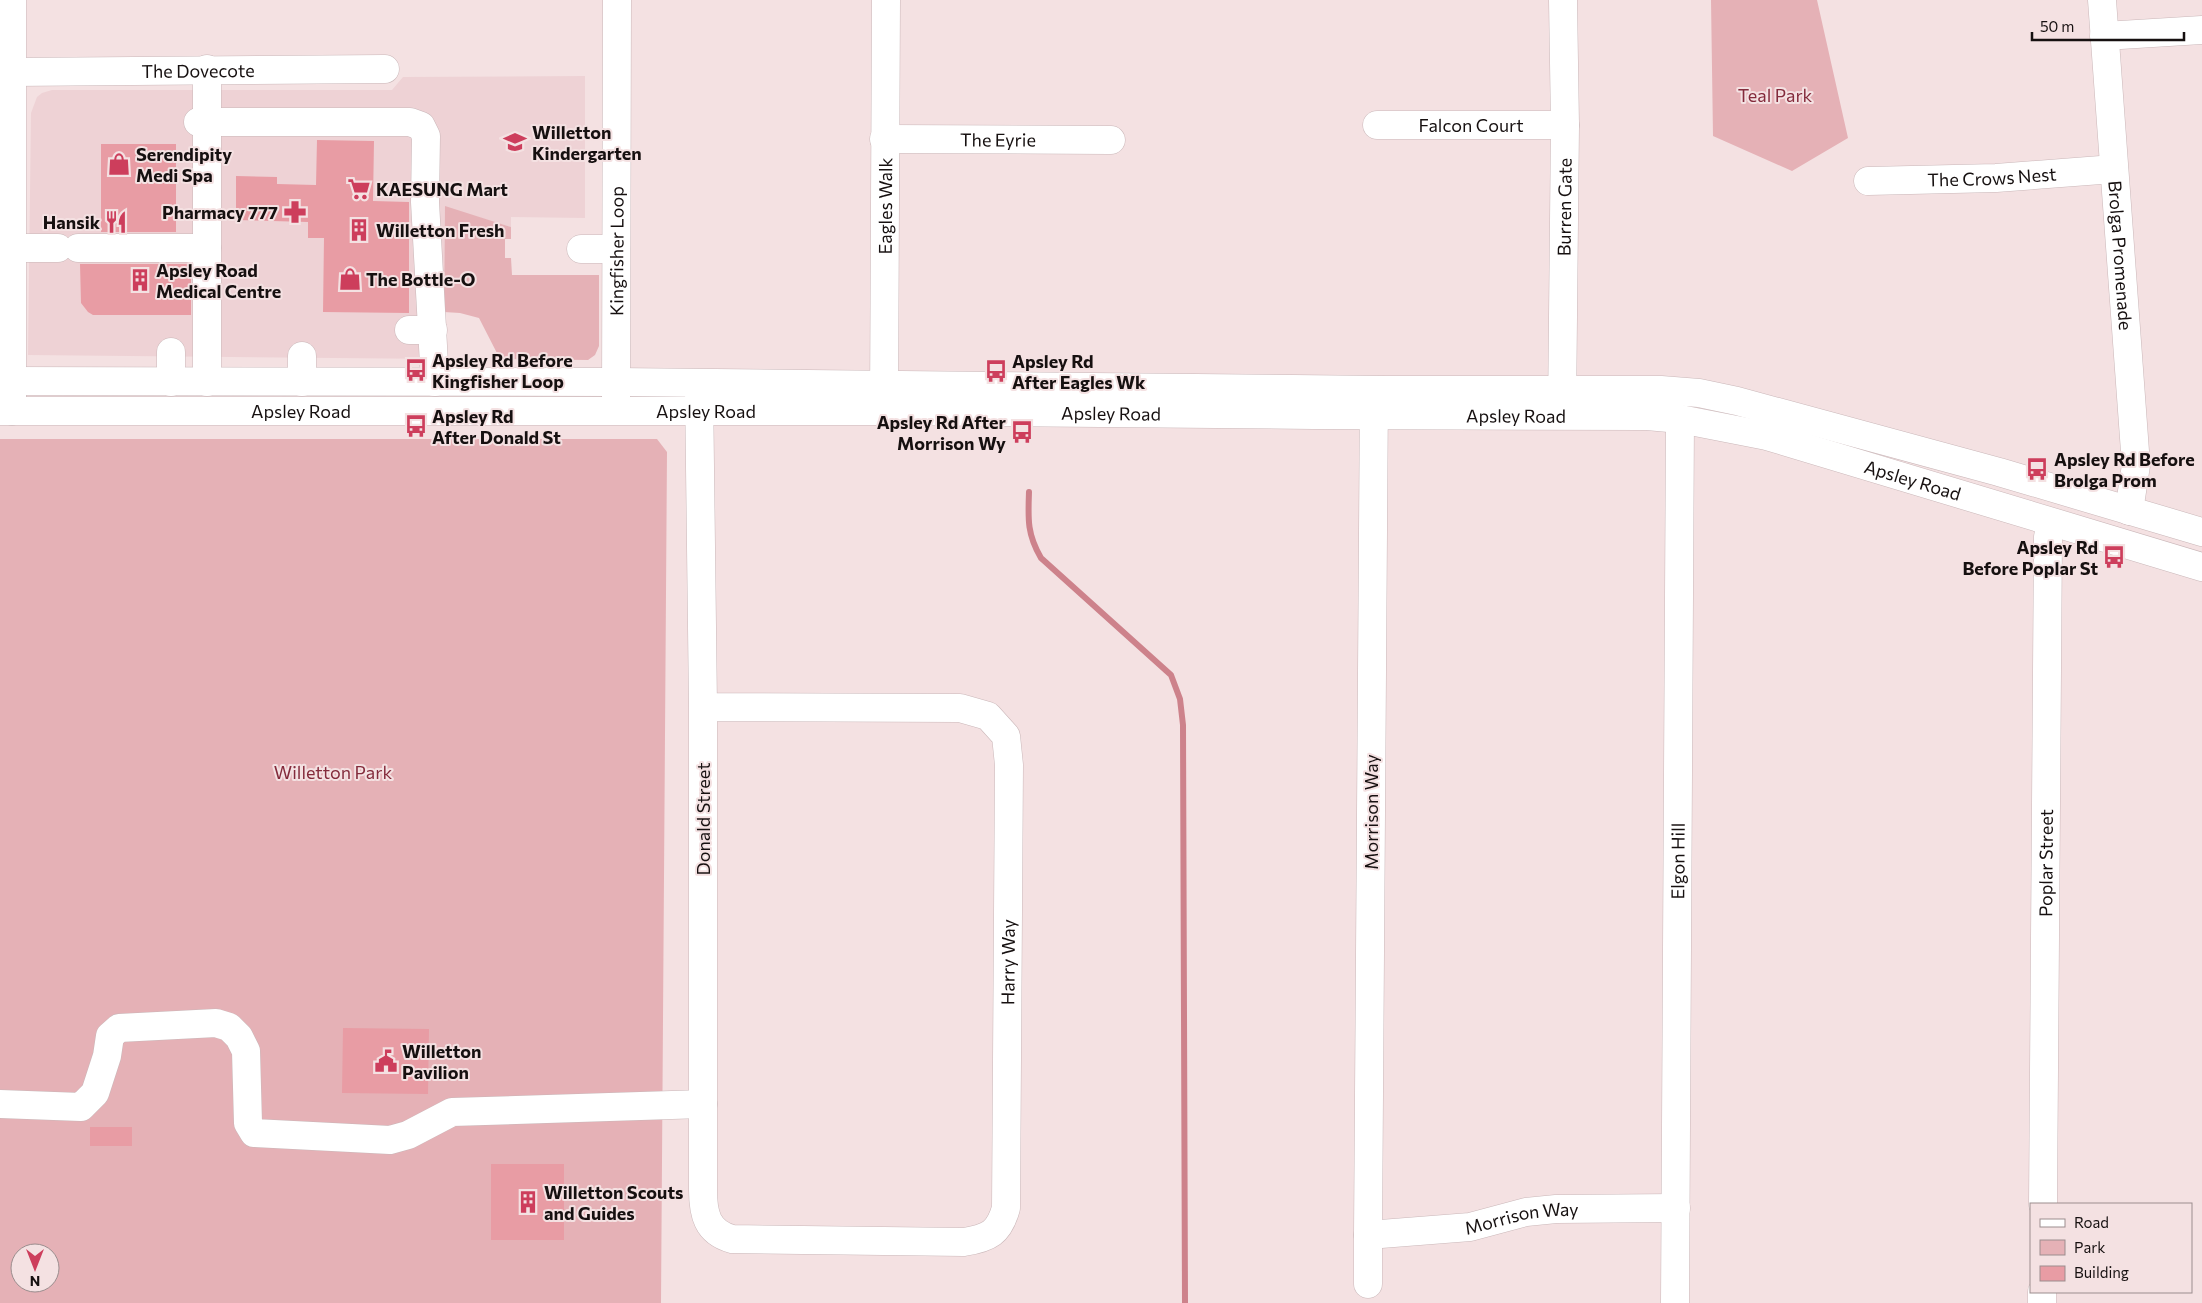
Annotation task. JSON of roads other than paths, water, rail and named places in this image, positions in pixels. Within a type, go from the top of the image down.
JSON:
[{"type":"street","points":[[6,411],[11,248],[12,72],[6,34],[12,0]]},
{"type":"street","name":"Kingfisher Loop","points":[[616,411],[617,0]]},
{"type":"street","name":"Eagles Walk","points":[[884,398],[886,0]]},
{"type":"street","name":"Burren Gate","points":[[1562,402],[1565,125],[1563,0]]},
{"type":"street","name":"Brolga Promenade","points":[[2102,0],[2136,465],[2129,511]]},
{"type":"street","points":[[2104,36],[2202,30]]},
{"type":"street","points":[[207,69],[202,122],[209,266],[210,327],[207,382]]},
{"type":"street","name":"The Dovecote","points":[[12,72],[385,69]]},
{"type":"street","points":[[202,122],[410,122],[421,126],[426,136],[421,330],[436,382]]},
{"type":"street","name":"Falcon Court","points":[[1376,125],[1565,125]]},
{"type":"street","name":"The Eyrie","points":[[884,140],[1111,140]]},
{"type":"street","name":"The Crows Nest","points":[[1868,181],[1996,178],[2114,168]]},
{"type":"street","points":[[11,248],[68,248],[209,266]]},
{"type":"street","points":[[580,249],[616,249]]},
{"type":"street","points":[[171,352],[171,382]]},
{"type":"street","name":"Apsley Road","points":[[6,381],[207,382],[302,369],[436,382],[699,383],[884,398],[1562,402],[1661,390],[1699,393],[1737,400],[1999,472],[2202,532]]},
{"type":"street","name":"Donald Street","points":[[699,383],[703,708],[703,1207],[707,1220],[714,1229],[721,1236],[732,1239]]},
{"type":"street","name":"Apsley Road","points":[[6,411],[700,412],[884,398]]},
{"type":"street","name":"Morrison Way","points":[[1368,1284],[1373,402]]},
{"type":"street","name":"Apsley Road","points":[[1562,402],[1647,416],[1680,419],[1767,436],[2202,567]]},
{"type":"street","name":"Elgon Hill","points":[[1675,1303],[1680,419]]},
{"type":"street","name":"Poplar Street","points":[[2043,1203],[2048,538],[2051,523]]},
{"type":"street","name":"Harry Way","points":[[703,708],[960,708],[988,716],[1006,736],[1009,765],[1006,1208],[997,1230],[979,1239],[964,1242],[732,1239]]},
{"type":"street","points":[[0,1104],[81,1108],[95,1093],[110,1036],[119,1028],[216,1023],[229,1027],[239,1037],[246,1051],[248,1123],[254,1133],[390,1140],[408,1135],[452,1112],[703,1104]]},
{"type":"street","name":"Morrison Way","points":[[1368,1235],[1470,1227],[1526,1212],[1556,1209],[1676,1208]]},
{"type":"waterway","points":[[1029,492],[1029,526],[1033,541],[1041,558],[1171,675],[1180,699],[1183,725],[1185,1303]]},
{"type":"place","name":"Willetton Kindergarten","points":[[515,142]]},
{"type":"place","name":"Serendipity Medi Spa","points":[[119,164]]},
{"type":"place","name":"KAESUNG Mart","points":[[359,189]]},
{"type":"place","name":"Pharmacy 777","points":[[295,212]]},
{"type":"place","name":"Hansik","points":[[116,222]]},
{"type":"place","name":"Willetton Fresh","points":[[359,230]]},
{"type":"place","name":"The Bottle-O","points":[[350,279]]},
{"type":"place","name":"Apsley Road Medical Centre","points":[[140,280]]},
{"type":"place","name":"Apsley Rd Before Kingfisher Loop","points":[[416,370]]},
{"type":"place","name":"Apsley Rd After Eagles Wk","points":[[996,371]]},
{"type":"place","name":"Apsley Rd After Donald St","points":[[416,426]]},
{"type":"place","name":"Apsley Rd After Morrison Wy","points":[[1022,432]]},
{"type":"place","name":"Apsley Rd Before Brolga Prom","points":[[2037,469]]},
{"type":"place","name":"Apsley Rd Before Poplar St","points":[[2114,557]]},
{"type":"place","name":"Willetton Pavilion","points":[[386,1061]]},
{"type":"place","name":"Willetton Scouts and Guides","points":[[528,1202]]},
{"type":"park label","name":"Teal Park","points":[[1775,95]]},
{"type":"park label","name":"Willetton Park","points":[[333,772]]}]
